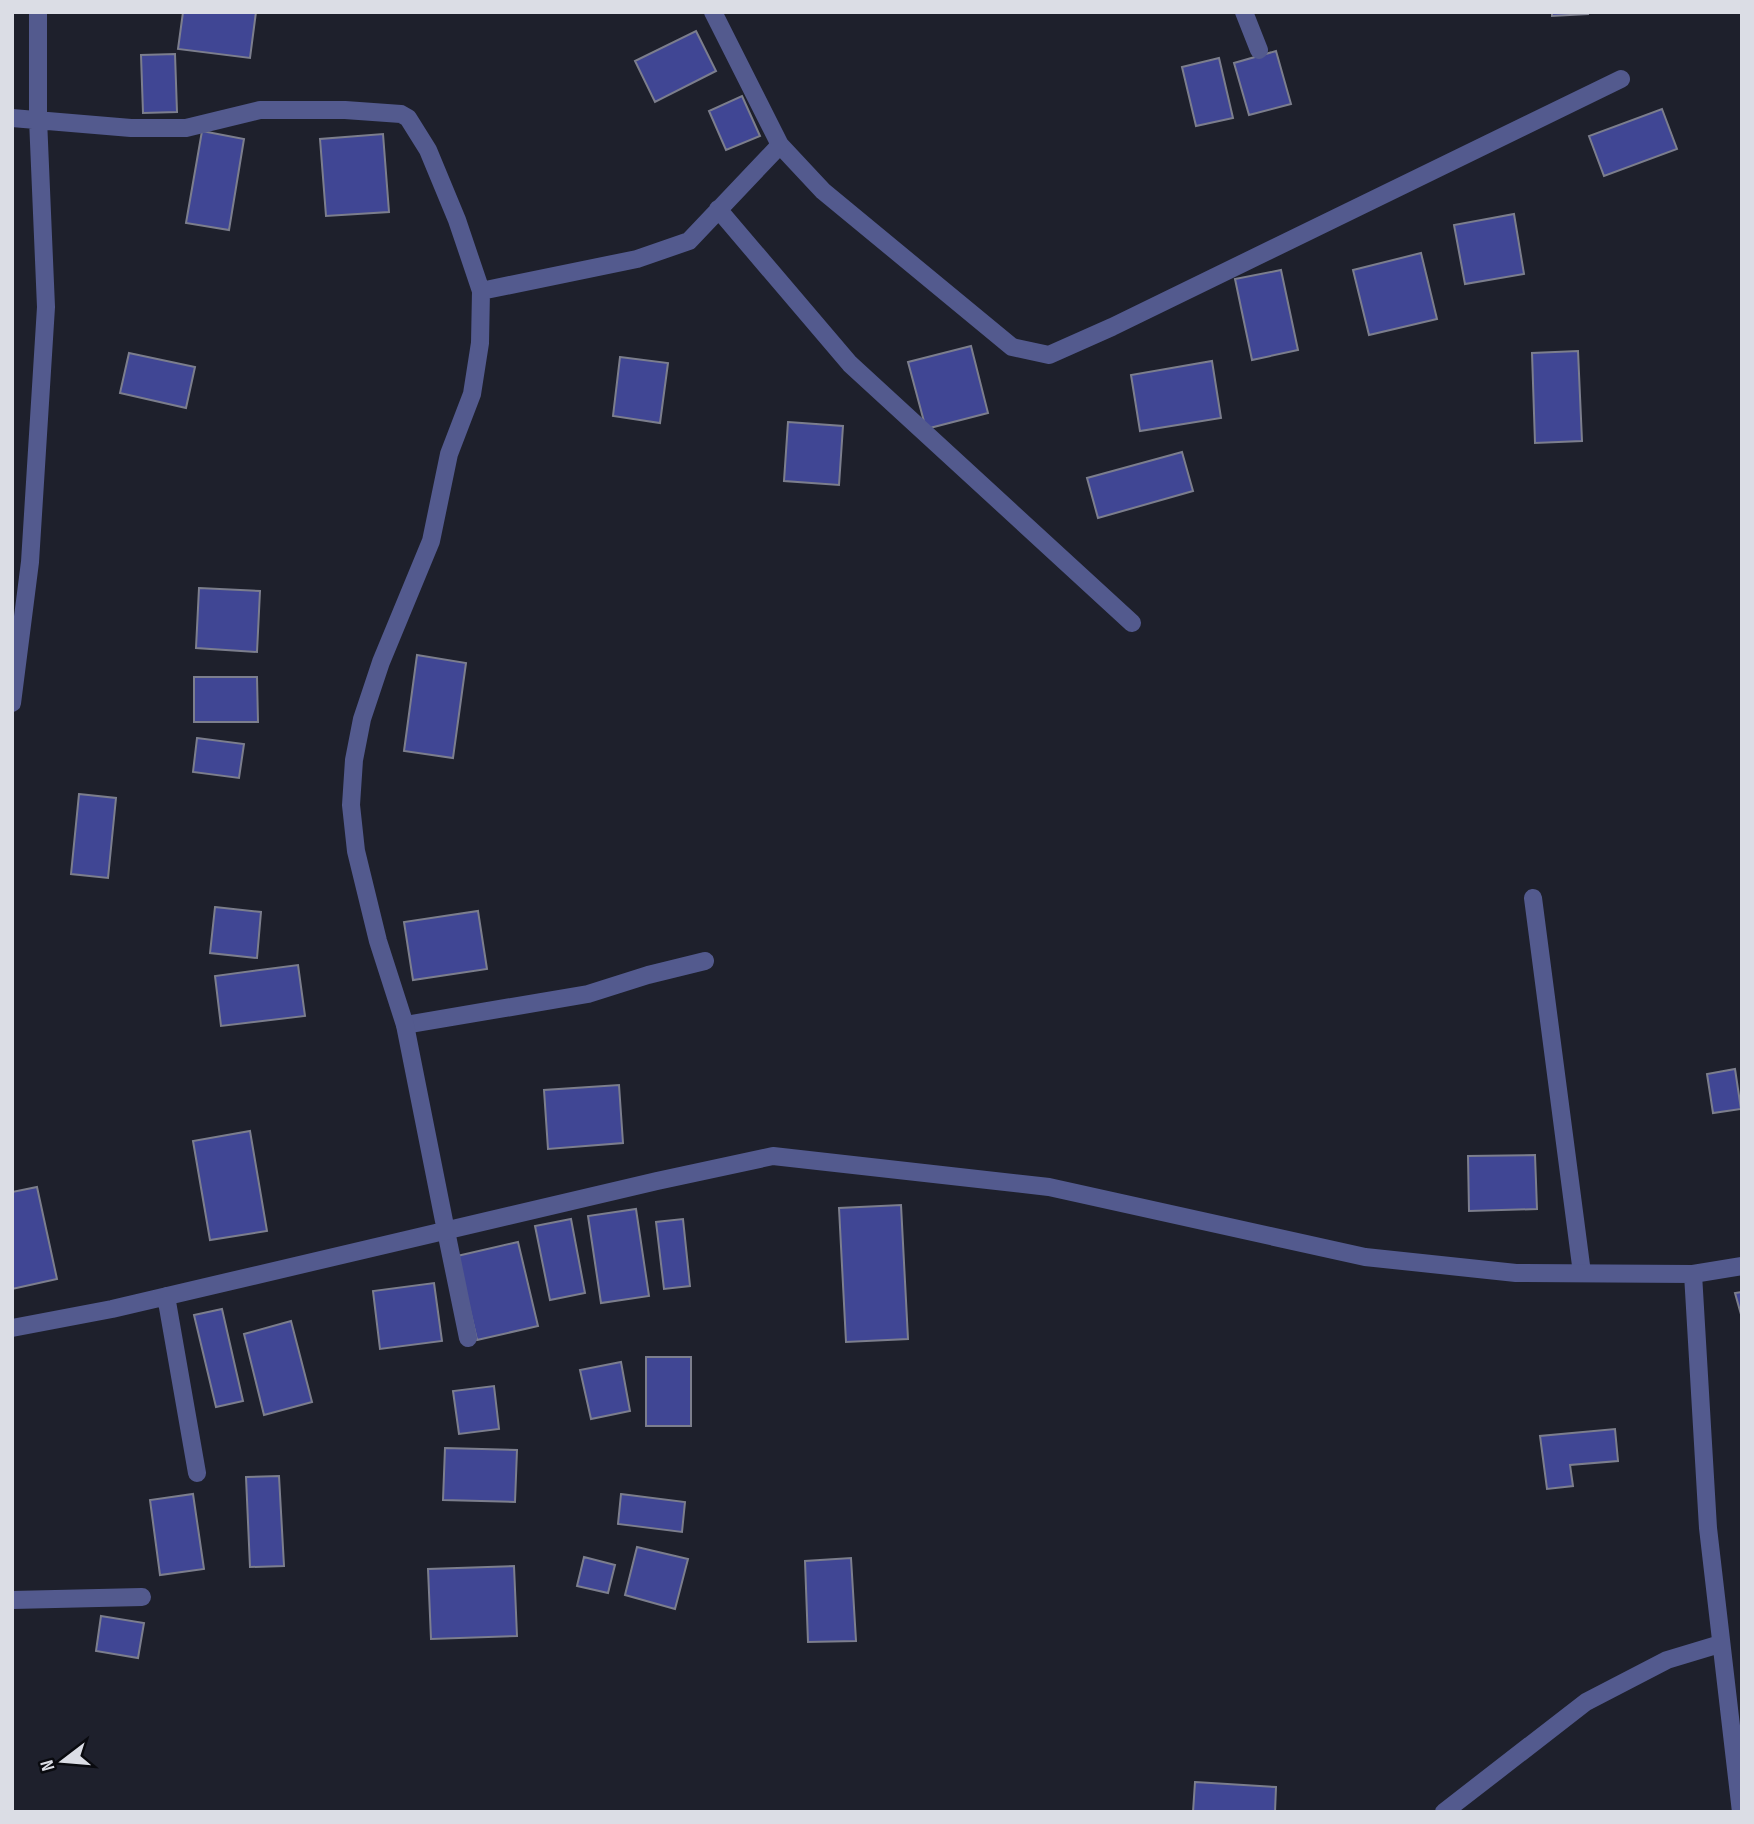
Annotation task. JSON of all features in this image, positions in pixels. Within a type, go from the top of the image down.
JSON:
[{"type":"street","points":[[12,703],[30,562],[46,307],[38,119],[38,12]]},
{"type":"street","points":[[713,12],[780,145],[823,191],[1012,347],[1049,355],[1112,327],[1620,79]]},
{"type":"street","points":[[1244,12],[1259,50]]},
{"type":"street","points":[[12,118],[131,128],[186,128],[260,110],[295,108],[401,114],[408,118],[432,160],[457,220],[481,291],[480,343],[472,394],[449,454],[431,541],[381,662],[362,719],[354,760],[351,805],[356,851],[378,941],[405,1025],[468,1338]]},
{"type":"street","points":[[481,291],[637,259],[689,241],[780,145]]},
{"type":"street","points":[[718,209],[850,364],[1132,623]]},
{"type":"street","points":[[1533,898],[1582,1273]]},
{"type":"street","points":[[405,1025],[588,994],[705,961]]},
{"type":"street","points":[[12,1328],[166,1296],[774,1156],[1048,1187],[1365,1257],[1516,1273],[1693,1274],[1742,1266]]},
{"type":"street","points":[[1693,1274],[1708,1528],[1720,1644],[1733,1680],[1741,1812]]},
{"type":"street","points":[[166,1296],[197,1473]]},
{"type":"street","points":[[12,1600],[142,1597]]},
{"type":"street","points":[[1444,1812],[1586,1702],[1667,1660],[1720,1644]]},
{"type":"building","points":[[183,12],[256,12],[250,58],[178,49]]},
{"type":"building","points":[[1552,12],[1588,12],[1588,14],[1552,16]]},
{"type":"building","points":[[696,31],[716,71],[655,102],[635,61]]},
{"type":"building","points":[[1276,51],[1291,104],[1249,115],[1234,63]]},
{"type":"building","points":[[175,54],[177,112],[143,113],[141,55]]},
{"type":"building","points":[[1219,58],[1233,118],[1196,126],[1182,67]]},
{"type":"building","points":[[742,96],[760,136],[726,150],[709,111]]},
{"type":"building","points":[[1662,109],[1677,149],[1604,176],[1589,136]]},
{"type":"building","points":[[202,131],[244,139],[229,230],[186,223]]},
{"type":"building","points":[[383,134],[389,212],[326,216],[320,139]]},
{"type":"building","points":[[1514,214],[1524,274],[1465,284],[1454,225]]},
{"type":"building","points":[[1421,253],[1437,319],[1369,335],[1353,270]]},
{"type":"building","points":[[1281,270],[1298,350],[1252,360],[1235,279]]},
{"type":"building","points":[[971,346],[988,413],[926,429],[908,362]]},
{"type":"building","points":[[1578,351],[1582,441],[1535,443],[1532,353]]},
{"type":"building","points":[[129,353],[195,367],[186,408],[120,393]]},
{"type":"building","points":[[620,357],[668,363],[660,423],[613,416]]},
{"type":"building","points":[[1212,361],[1221,418],[1140,431],[1131,375]]},
{"type":"building","points":[[788,422],[843,426],[839,485],[784,481]]},
{"type":"building","points":[[1182,452],[1193,491],[1098,518],[1087,478]]},
{"type":"building","points":[[199,588],[260,591],[257,652],[196,648]]},
{"type":"building","points":[[417,655],[466,663],[453,758],[404,751]]},
{"type":"building","points":[[194,677],[257,677],[258,722],[194,722]]},
{"type":"building","points":[[197,738],[244,744],[239,778],[193,772]]},
{"type":"building","points":[[79,794],[116,798],[108,878],[71,874]]},
{"type":"building","points":[[215,907],[261,912],[257,958],[210,953]]},
{"type":"building","points":[[478,911],[487,969],[413,980],[404,922]]},
{"type":"building","points":[[298,965],[305,1016],[221,1026],[215,976]]},
{"type":"building","points":[[1735,1069],[1741,1109],[1713,1113],[1707,1074]]},
{"type":"building","points":[[619,1085],[623,1143],[548,1149],[544,1090]]},
{"type":"building","points":[[250,1131],[267,1231],[210,1240],[193,1141]]},
{"type":"building","points":[[1535,1155],[1537,1209],[1469,1211],[1468,1156]]},
{"type":"building","points":[[37,1187],[57,1279],[12,1289],[12,1192]]},
{"type":"building","points":[[901,1205],[908,1339],[846,1342],[839,1208]]},
{"type":"building","points":[[636,1209],[649,1296],[601,1303],[588,1216]]},
{"type":"building","points":[[571,1219],[585,1293],[550,1300],[535,1226]]},
{"type":"building","points":[[683,1219],[690,1286],[664,1289],[656,1222]]},
{"type":"building","points":[[518,1242],[538,1326],[477,1340],[457,1256]]},
{"type":"building","points":[[434,1283],[442,1341],[380,1349],[373,1291]]},
{"type":"building","points":[[1742,1292],[1742,1318],[1735,1293]]},
{"type":"building","points":[[222,1309],[243,1401],[216,1407],[194,1315]]},
{"type":"building","points":[[291,1321],[312,1402],[264,1415],[244,1334]]},
{"type":"building","points":[[646,1357],[691,1357],[691,1426],[646,1426]]},
{"type":"building","points":[[621,1362],[630,1411],[591,1419],[580,1370]]},
{"type":"building","points":[[494,1386],[499,1429],[459,1434],[453,1391]]},
{"type":"building","points":[[1615,1429],[1618,1461],[1570,1465],[1573,1486],[1547,1489],[1540,1436]]},
{"type":"building","points":[[445,1448],[517,1450],[515,1502],[443,1500]]},
{"type":"building","points":[[279,1476],[284,1566],[250,1567],[246,1477]]},
{"type":"building","points":[[193,1494],[204,1569],[160,1575],[150,1500]]},
{"type":"building","points":[[621,1494],[685,1502],[682,1532],[618,1524]]},
{"type":"building","points":[[637,1547],[688,1559],[675,1609],[625,1595]]},
{"type":"building","points":[[584,1557],[615,1565],[608,1593],[577,1586]]},
{"type":"building","points":[[851,1558],[856,1641],[808,1642],[805,1561]]},
{"type":"building","points":[[514,1566],[517,1636],[431,1639],[428,1569]]},
{"type":"building","points":[[101,1616],[144,1623],[138,1658],[96,1651]]},
{"type":"building","points":[[1195,1782],[1276,1787],[1275,1812],[1193,1812]]}]
